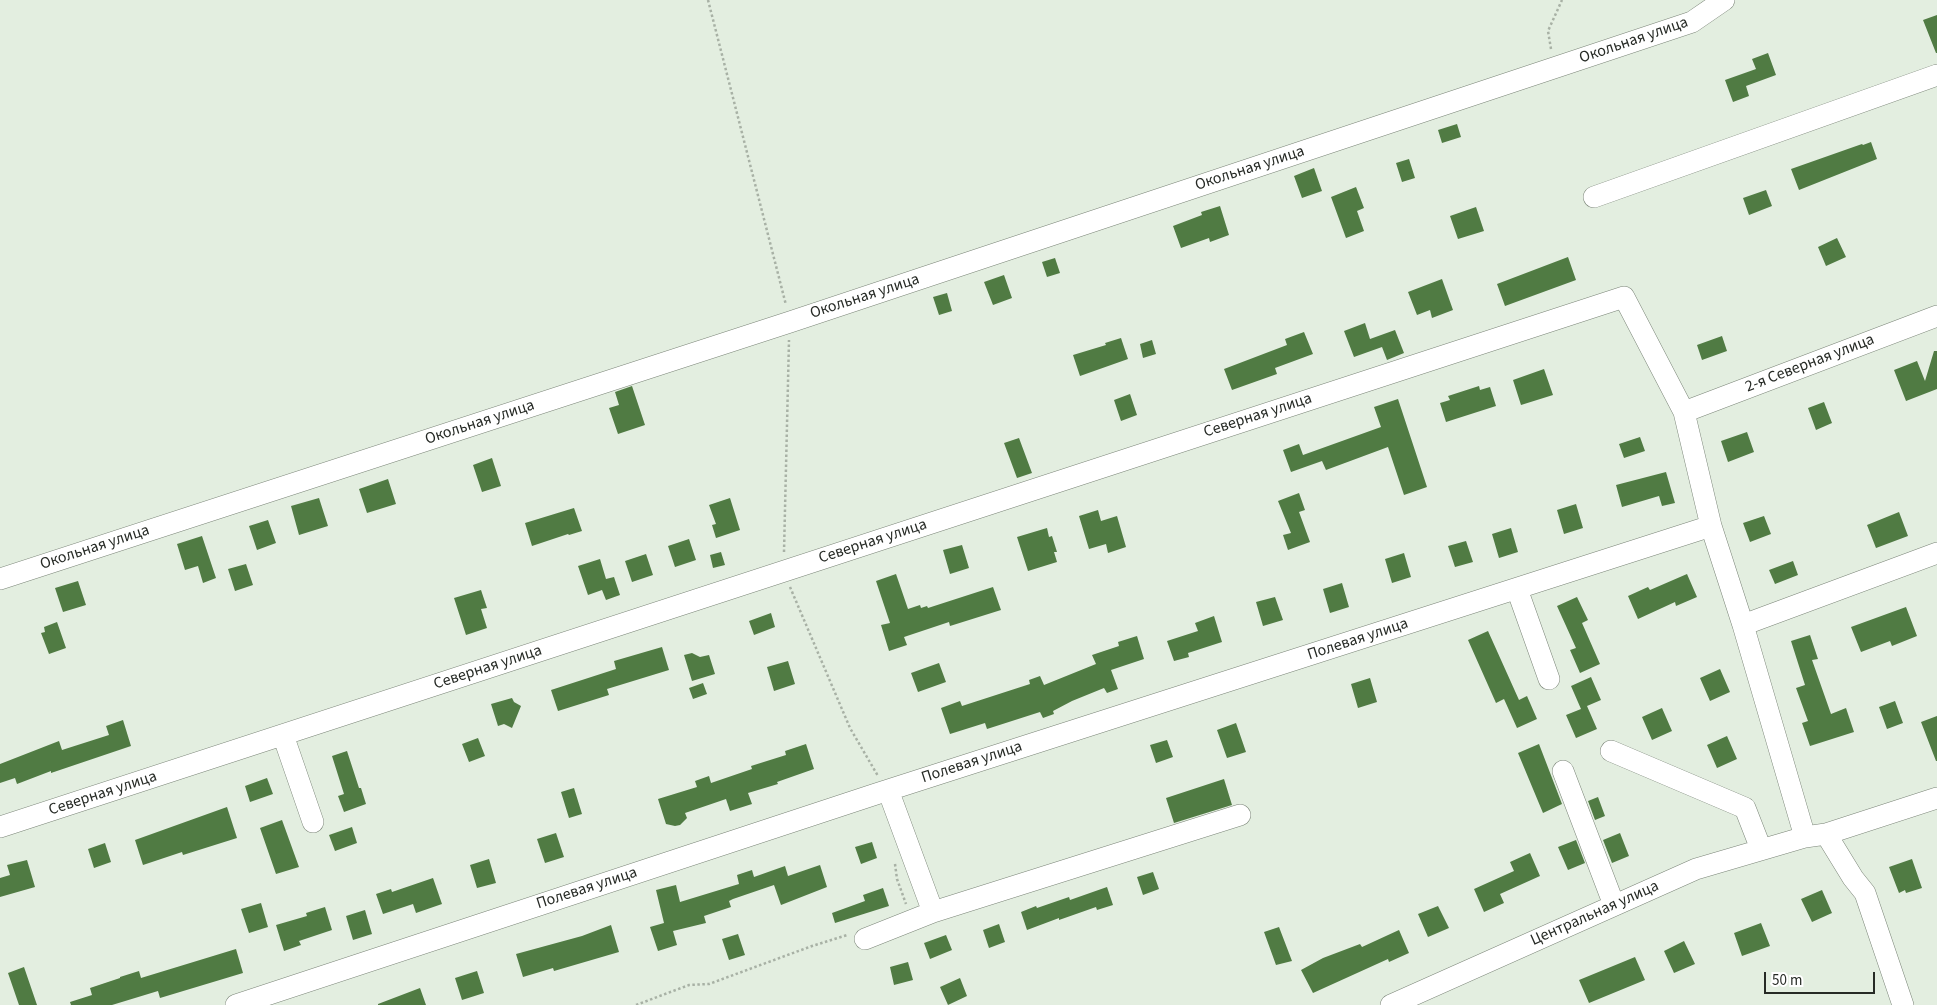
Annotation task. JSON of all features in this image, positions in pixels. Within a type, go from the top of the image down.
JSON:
[{"type":"street","name":"Окольная улица","points":[[0,579],[790,322],[1692,22],[1724,0]]},
{"type":"street","points":[[1594,197],[1937,75]]},
{"type":"street","name":"Северная улица","points":[[0,827],[1624,297],[1684,412]]},
{"type":"street","name":"2-я Северная улица","points":[[1684,412],[1937,316]]},
{"type":"street","points":[[1684,412],[1710,526],[1743,625],[1804,837]]},
{"type":"street","name":"Полевая улица","points":[[236,1005],[882,792],[1710,526]]},
{"type":"street","points":[[1743,625],[1937,553]]},
{"type":"street","points":[[1517,589],[1549,679]]},
{"type":"street","points":[[283,735],[312,822]]},
{"type":"street","points":[[1610,750],[1745,808],[1762,850]]},
{"type":"street","points":[[1563,771],[1614,905]]},
{"type":"street","points":[[882,792],[933,912]]},
{"type":"street","name":"Центральная улица","points":[[1391,1005],[1696,869],[1804,837],[1826,834],[1937,798]]},
{"type":"street","points":[[859,936],[1240,815]]},
{"type":"street","points":[[1826,834],[1853,878],[1865,893],[1902,1005]]},
{"type":"path","points":[[708,0],[790,322],[784,571],[850,728],[878,776],[882,792]]},
{"type":"path","points":[[1554,68],[1548,31],[1562,0]]},
{"type":"path","points":[[894,861],[897,879],[906,904],[902,911]]},
{"type":"path","points":[[636,1005],[690,985],[710,984],[812,946],[859,936]]},
{"type":"building","points":[[1937,15],[1937,53],[1936,53],[1923,20]]},
{"type":"building","points":[[1768,53],[1776,75],[1746,86],[1749,96],[1733,102],[1725,80],[1756,69],[1752,59]]},
{"type":"building","points":[[1457,124],[1461,137],[1442,143],[1438,130]]},
{"type":"building","points":[[1871,142],[1877,159],[1799,190],[1791,169]]},
{"type":"building","points":[[1409,159],[1415,178],[1402,182],[1396,163]]},
{"type":"building","points":[[1314,168],[1322,191],[1302,198],[1294,176]]},
{"type":"building","points":[[1356,187],[1364,208],[1357,211],[1364,231],[1346,238],[1331,197]]},
{"type":"building","points":[[1766,190],[1772,206],[1749,215],[1743,198]]},
{"type":"building","points":[[1220,206],[1229,235],[1210,242],[1209,238],[1181,248],[1173,226],[1202,215],[1201,212]]},
{"type":"building","points":[[1476,207],[1484,231],[1458,239],[1450,216]]},
{"type":"building","points":[[1837,238],[1846,257],[1826,266],[1818,247]]},
{"type":"building","points":[[1568,257],[1576,280],[1505,306],[1497,284]]},
{"type":"building","points":[[1055,258],[1060,273],[1047,277],[1042,262]]},
{"type":"building","points":[[1004,275],[1012,298],[993,305],[984,282]]},
{"type":"building","points":[[1442,279],[1453,310],[1432,318],[1430,310],[1417,315],[1408,292]]},
{"type":"building","points":[[947,293],[952,311],[939,315],[933,297]]},
{"type":"building","points":[[1365,323],[1370,339],[1395,330],[1404,353],[1387,360],[1382,347],[1354,357],[1344,331]]},
{"type":"building","points":[[1304,332],[1313,354],[1275,368],[1277,374],[1232,390],[1224,369],[1287,345],[1285,339]]},
{"type":"building","points":[[1722,336],[1727,351],[1702,360],[1697,345]]},
{"type":"building","points":[[1121,338],[1128,359],[1080,376],[1073,355],[1106,345],[1105,343]]},
{"type":"building","points":[[1152,340],[1156,354],[1143,358],[1140,344]]},
{"type":"building","points":[[1934,351],[1937,351],[1937,389],[1906,401],[1894,370],[1917,361],[1925,381]]},
{"type":"building","points":[[1544,369],[1553,395],[1521,405],[1513,380]]},
{"type":"building","points":[[632,386],[645,425],[618,434],[609,408],[619,405],[615,392]]},
{"type":"building","points":[[1479,386],[1480,390],[1490,387],[1496,406],[1446,422],[1440,403],[1450,400],[1448,396]]},
{"type":"building","points":[[1130,394],[1137,415],[1121,421],[1114,400]]},
{"type":"building","points":[[1398,399],[1427,487],[1404,495],[1388,447],[1326,470],[1322,461],[1291,472],[1283,450],[1299,444],[1303,455],[1381,427],[1374,407]]},
{"type":"building","points":[[1824,402],[1832,423],[1816,430],[1808,408]]},
{"type":"building","points":[[1747,432],[1754,452],[1728,462],[1721,441]]},
{"type":"building","points":[[1640,437],[1645,451],[1624,458],[1619,444]]},
{"type":"building","points":[[1019,438],[1032,473],[1017,478],[1004,443]]},
{"type":"building","points":[[492,458],[501,486],[482,492],[473,465]]},
{"type":"building","points":[[1666,472],[1675,503],[1662,506],[1659,496],[1622,507],[1616,485]]},
{"type":"building","points":[[388,479],[396,504],[367,513],[359,489]]},
{"type":"building","points":[[1299,493],[1305,510],[1299,512],[1310,542],[1288,550],[1283,535],[1291,533],[1278,501]]},
{"type":"building","points":[[319,498],[328,526],[299,535],[291,506]]},
{"type":"building","points":[[730,498],[740,530],[716,538],[712,525],[716,524],[709,505]]},
{"type":"building","points":[[1576,504],[1583,528],[1564,534],[1557,510]]},
{"type":"building","points":[[574,508],[582,531],[532,546],[525,523]]},
{"type":"building","points":[[1098,510],[1101,521],[1117,516],[1126,547],[1108,553],[1106,544],[1089,549],[1079,516]]},
{"type":"building","points":[[1899,512],[1908,536],[1876,548],[1867,525]]},
{"type":"building","points":[[1764,516],[1771,534],[1750,542],[1743,523]]},
{"type":"building","points":[[268,520],[276,543],[257,550],[249,526]]},
{"type":"building","points":[[1047,528],[1049,537],[1052,536],[1057,552],[1054,552],[1057,562],[1028,571],[1017,537]]},
{"type":"building","points":[[1511,528],[1518,552],[1499,558],[1492,534]]},
{"type":"building","points":[[202,536],[216,578],[203,583],[198,566],[185,570],[177,544]]},
{"type":"building","points":[[689,539],[696,560],[675,567],[668,546]]},
{"type":"building","points":[[1466,541],[1473,562],[1455,567],[1448,546]]},
{"type":"building","points":[[962,545],[969,568],[950,574],[943,550]]},
{"type":"building","points":[[721,552],[725,565],[713,568],[710,555]]},
{"type":"building","points":[[1404,553],[1411,577],[1392,583],[1385,559]]},
{"type":"building","points":[[646,554],[653,575],[632,582],[625,561]]},
{"type":"building","points":[[600,559],[606,579],[614,577],[620,595],[606,600],[602,590],[588,595],[578,566]]},
{"type":"building","points":[[1793,561],[1798,575],[1775,584],[1769,570]]},
{"type":"building","points":[[246,564],[253,585],[235,591],[228,569]]},
{"type":"building","points":[[896,574],[908,609],[920,605],[921,608],[927,606],[928,608],[993,587],[1001,610],[950,626],[949,622],[904,637],[907,645],[889,651],[881,625],[890,623],[876,581]]},
{"type":"building","points":[[1687,574],[1697,597],[1676,606],[1675,602],[1638,619],[1628,596],[1648,587],[1650,590]]},
{"type":"building","points":[[78,581],[86,605],[63,612],[55,588]]},
{"type":"building","points":[[1342,583],[1349,607],[1330,613],[1323,589]]},
{"type":"building","points":[[481,590],[487,608],[481,609],[487,628],[466,635],[454,598]]},
{"type":"building","points":[[1275,597],[1283,620],[1263,626],[1256,602]]},
{"type":"building","points":[[1577,597],[1588,620],[1582,623],[1600,664],[1580,673],[1570,650],[1576,648],[1557,606]]},
{"type":"building","points":[[1906,607],[1917,636],[1892,646],[1890,641],[1861,652],[1851,627]]},
{"type":"building","points":[[771,613],[775,627],[754,635],[749,621]]},
{"type":"building","points":[[1214,616],[1222,642],[1188,653],[1189,657],[1174,661],[1167,641],[1198,631],[1195,623]]},
{"type":"building","points":[[57,622],[66,648],[49,654],[41,633],[45,632],[44,627]]},
{"type":"building","points":[[1488,631],[1519,700],[1527,696],[1537,719],[1517,728],[1504,699],[1496,703],[1468,640]]},
{"type":"building","points":[[1810,635],[1818,659],[1812,660],[1831,714],[1846,708],[1854,732],[1810,746],[1802,723],[1808,721],[1796,688],[1805,685],[1791,641]]},
{"type":"building","points":[[1137,636],[1144,659],[1111,670],[1118,689],[1107,693],[1104,688],[1072,701],[1053,711],[1054,714],[1043,718],[1040,712],[987,729],[985,723],[950,734],[941,708],[960,701],[962,706],[1030,684],[1029,680],[1040,676],[1044,685],[1096,664],[1092,655],[1119,646],[1118,642]]},
{"type":"building","points":[[662,647],[669,670],[607,689],[609,695],[558,711],[551,690],[616,669],[614,661]]},
{"type":"building","points":[[692,653],[700,657],[709,655],[715,674],[692,681],[684,655]]},
{"type":"building","points":[[788,661],[795,684],[774,691],[767,667]]},
{"type":"building","points":[[939,663],[946,682],[918,692],[911,673]]},
{"type":"building","points":[[1720,669],[1730,692],[1710,701],[1700,678]]},
{"type":"building","points":[[1591,677],[1601,700],[1587,706],[1597,729],[1576,738],[1566,715],[1581,709],[1571,686]]},
{"type":"building","points":[[1370,678],[1377,702],[1358,708],[1351,684]]},
{"type":"building","points":[[703,683],[707,694],[693,699],[689,688]]},
{"type":"building","points":[[512,698],[514,702],[521,706],[512,728],[504,724],[498,726],[491,704]]},
{"type":"building","points":[[1895,701],[1903,723],[1887,729],[1879,707]]},
{"type":"building","points":[[1662,708],[1672,731],[1652,740],[1642,717]]},
{"type":"building","points":[[1937,716],[1937,761],[1936,761],[1921,722]]},
{"type":"building","points":[[123,720],[131,746],[51,773],[51,771],[17,784],[15,778],[0,783],[0,764],[59,741],[62,750],[109,735],[106,726]]},
{"type":"building","points":[[1236,723],[1246,752],[1227,758],[1217,730]]},
{"type":"building","points":[[1727,736],[1737,759],[1717,768],[1707,745]]},
{"type":"building","points":[[478,738],[485,756],[469,762],[462,744]]},
{"type":"building","points":[[1167,740],[1173,757],[1156,763],[1150,745]]},
{"type":"building","points":[[806,744],[814,769],[777,782],[778,784],[748,793],[752,804],[730,811],[726,799],[685,813],[687,818],[680,825],[666,824],[658,799],[697,787],[695,781],[709,776],[711,783],[752,769],[751,766],[786,755],[785,751]]},
{"type":"building","points":[[1539,744],[1562,804],[1543,813],[1518,753]]},
{"type":"building","points":[[347,751],[366,804],[344,812],[338,796],[344,794],[332,756]]},
{"type":"building","points":[[267,778],[273,794],[250,802],[245,786]]},
{"type":"building","points":[[1224,779],[1232,805],[1174,823],[1166,798]]},
{"type":"building","points":[[574,788],[582,814],[569,818],[561,792]]},
{"type":"building","points":[[1598,797],[1605,816],[1595,820],[1588,801]]},
{"type":"building","points":[[227,807],[237,838],[183,855],[182,852],[143,865],[135,840]]},
{"type":"building","points":[[282,820],[299,867],[276,874],[260,828]]},
{"type":"building","points":[[352,827],[357,843],[335,851],[329,835]]},
{"type":"building","points":[[556,833],[564,857],[545,863],[537,839]]},
{"type":"building","points":[[1620,833],[1629,856],[1612,863],[1603,840]]},
{"type":"building","points":[[1576,840],[1585,863],[1568,870],[1558,847]]},
{"type":"building","points":[[872,842],[877,858],[861,864],[855,847]]},
{"type":"building","points":[[105,843],[111,862],[94,868],[88,849]]},
{"type":"building","points":[[1530,853],[1540,876],[1500,894],[1504,903],[1484,912],[1474,889],[1514,871],[1510,862]]},
{"type":"building","points":[[489,859],[496,883],[477,888],[470,865]]},
{"type":"building","points":[[1912,859],[1922,888],[1906,893],[1905,890],[1899,893],[1889,867]]},
{"type":"building","points":[[27,860],[35,887],[0,897],[0,878],[10,875],[7,865]]},
{"type":"building","points":[[820,865],[827,887],[781,905],[774,885],[733,899],[729,901],[731,907],[704,916],[706,923],[673,931],[677,945],[658,951],[650,927],[664,923],[656,890],[676,885],[680,902],[739,884],[737,875],[752,870],[754,877],[785,866],[788,876]]},
{"type":"building","points":[[1153,872],[1159,889],[1143,895],[1137,877]]},
{"type":"building","points":[[433,878],[442,904],[416,913],[413,904],[383,914],[376,894],[391,889],[392,892]]},
{"type":"building","points":[[1107,887],[1113,905],[1097,910],[1096,907],[1027,930],[1021,912],[1069,897],[1070,900]]},
{"type":"building","points":[[883,888],[889,906],[835,923],[832,913],[865,901],[863,895]]},
{"type":"building","points":[[1822,890],[1832,913],[1812,922],[1801,899]]},
{"type":"building","points":[[261,903],[268,927],[249,933],[241,909]]},
{"type":"building","points":[[1438,906],[1449,928],[1428,937],[1418,914]]},
{"type":"building","points":[[325,907],[332,930],[299,941],[301,945],[284,951],[276,925],[307,916],[306,913]]},
{"type":"building","points":[[365,910],[372,934],[353,940],[346,916]]},
{"type":"building","points":[[1761,923],[1770,946],[1742,956],[1734,933]]},
{"type":"building","points":[[999,924],[1005,942],[989,948],[983,930]]},
{"type":"building","points":[[611,925],[619,952],[554,971],[553,968],[523,977],[516,954],[582,936]]},
{"type":"building","points":[[1279,927],[1292,961],[1276,965],[1264,932]]},
{"type":"building","points":[[1399,930],[1409,953],[1389,962],[1388,959],[1313,993],[1301,970],[1323,958],[1360,944],[1362,947]]},
{"type":"building","points":[[738,934],[745,955],[729,960],[722,939]]},
{"type":"building","points":[[946,935],[952,950],[930,959],[924,943]]},
{"type":"building","points":[[1684,941],[1695,964],[1674,973],[1664,951]]},
{"type":"building","points":[[236,949],[243,973],[160,998],[158,991],[112,1005],[71,1005],[70,1002],[92,995],[90,988],[120,977],[139,971],[141,978]]},
{"type":"building","points":[[1635,957],[1645,980],[1589,1003],[1579,980]]},
{"type":"building","points":[[908,962],[913,980],[894,985],[890,967]]},
{"type":"building","points":[[24,967],[37,1005],[19,1005],[8,973]]},
{"type":"building","points":[[477,971],[484,993],[462,1000],[455,978]]},
{"type":"building","points":[[960,978],[967,996],[948,1005],[940,987]]},
{"type":"building","points":[[420,988],[426,1005],[378,1005],[378,1004]]}]
